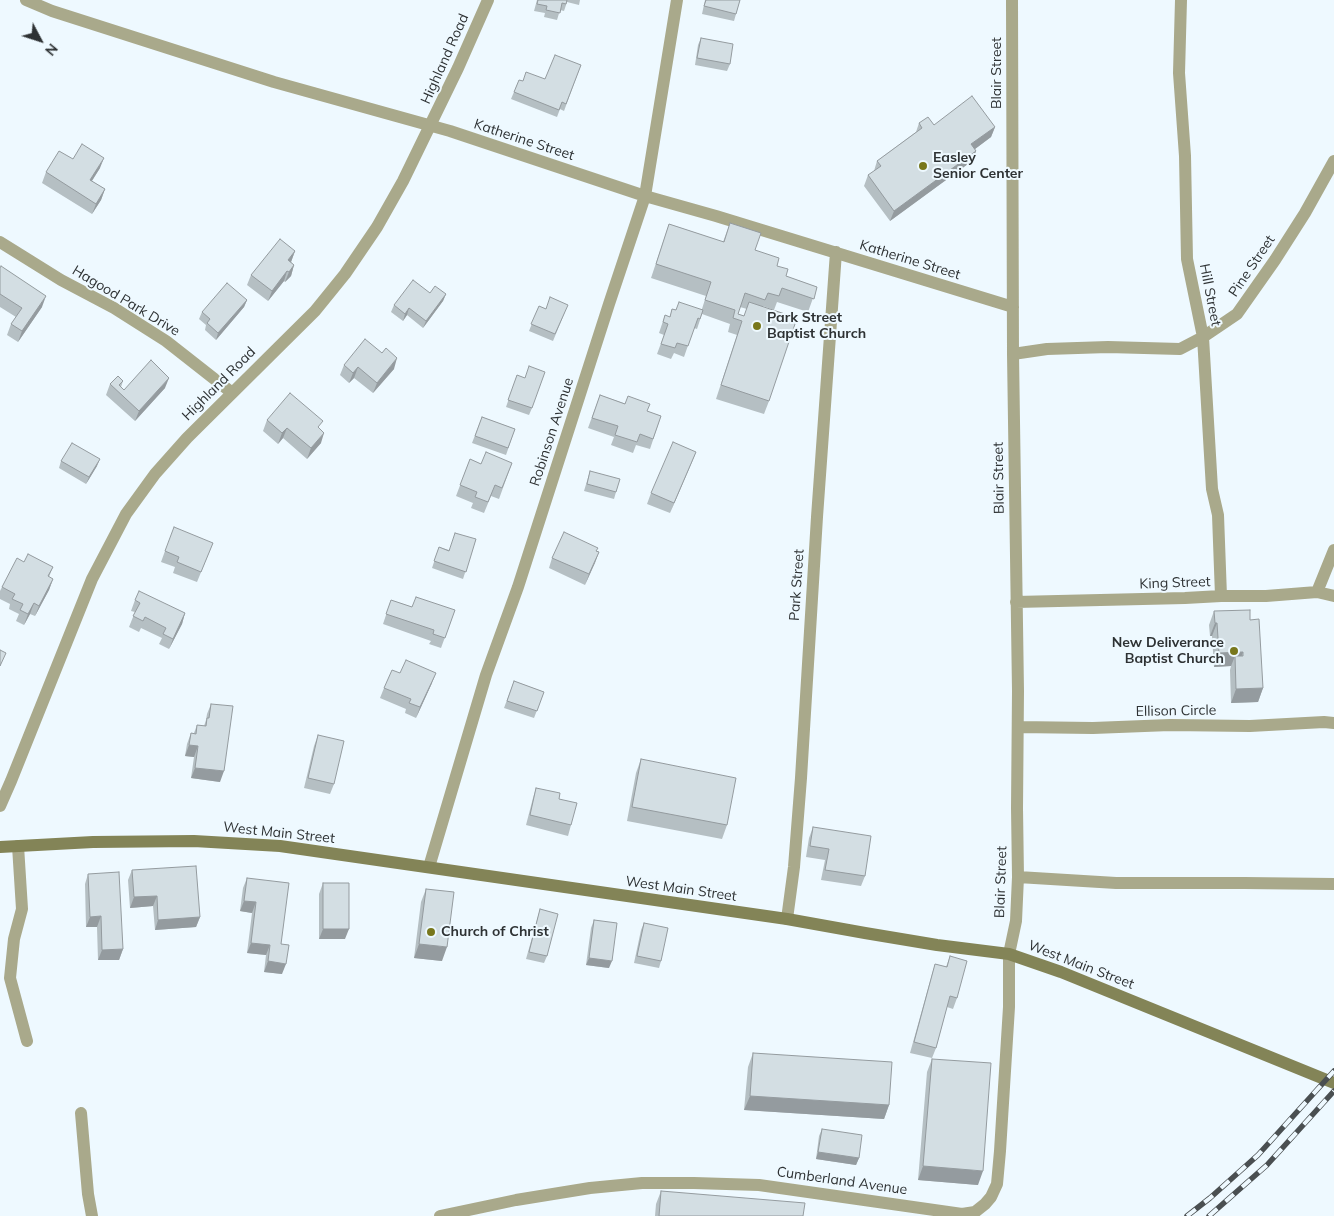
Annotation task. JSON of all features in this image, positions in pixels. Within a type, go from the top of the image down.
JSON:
[{"type":"main road","name":"West Main Street","points":[[0,847],[93,842],[194,841],[280,846],[787,919],[865,934],[1009,954],[1062,972],[1334,1083]]},
{"type":"street","name":"Katherine Street","points":[[26,0],[52,11],[274,82],[450,131],[645,196],[836,252],[1013,307]]},
{"type":"street","name":"Highland Road","points":[[0,806],[92,579],[126,514],[155,474],[187,438],[315,311],[345,274],[377,227],[403,180],[431,126],[488,0]]},
{"type":"street","name":"Robinson Avenue","points":[[428,867],[486,675],[518,587],[645,196],[677,0]]},
{"type":"street","name":"Blair Street","points":[[1009,954],[1016,921],[1018,877],[1012,0]]},
{"type":"street","name":"Hill Street","points":[[1181,0],[1179,73],[1187,259],[1203,337],[1212,489],[1218,515],[1222,596]]},
{"type":"street","name":"Pine Street","points":[[1013,354],[1047,349],[1108,347],[1180,349],[1203,337],[1237,314],[1275,260],[1334,161]]},
{"type":"street","name":"Hagood Park Drive","points":[[0,242],[61,280],[114,308],[166,341],[232,392]]},
{"type":"street","name":"Park Street","points":[[787,919],[794,867],[800,786],[816,517],[836,252]]},
{"type":"street","points":[[1317,592],[1334,550]]},
{"type":"street","name":"King Street","points":[[1016,602],[1266,596],[1317,592],[1334,596]]},
{"type":"street","name":"Ellison Circle","points":[[1018,728],[1170,725],[1250,726],[1334,723]]},
{"type":"street","points":[[18,846],[22,909],[14,940],[10,978],[27,1041]]},
{"type":"street","points":[[1018,877],[1116,883],[1244,882],[1334,884]]},
{"type":"street","name":"Cumberland Avenue","points":[[440,1216],[516,1200],[572,1191],[651,1183],[759,1184],[962,1214],[975,1212],[991,1196],[997,1184],[1008,1016],[1009,954]]},
{"type":"street","points":[[81,1113],[92,1216]]},
{"type":"building","points":[[538,0],[567,0],[566,4],[562,3],[560,13],[546,10],[547,6],[537,4]]},
{"type":"building","points":[[706,0],[740,0],[736,14],[704,6]]},
{"type":"building","points":[[701,38],[733,44],[730,64],[697,58]]},
{"type":"building","points":[[555,55],[581,65],[566,104],[562,102],[559,110],[514,92],[519,80],[523,81],[526,72],[545,79]]},
{"type":"building","name":"Easley Senior Center","points":[[972,96],[995,127],[971,144],[976,151],[894,211],[868,175],[881,166],[877,161],[922,128],[919,123],[928,117],[934,125]]},
{"type":"building","points":[[82,144],[104,158],[90,180],[105,189],[96,204],[46,172],[59,151],[73,159]]},
{"type":"building","name":"Park Street Baptist Church","points":[[730,223],[761,233],[755,250],[779,258],[777,266],[788,269],[786,276],[817,287],[814,299],[782,288],[779,296],[768,293],[765,300],[745,293],[738,314],[744,316],[749,302],[797,318],[769,401],[721,385],[742,321],[733,318],[735,310],[705,300],[711,282],[656,264],[669,224],[724,242]]},
{"type":"building","points":[[280,239],[295,251],[288,260],[294,265],[272,291],[251,275]]},
{"type":"building","points":[[1,266],[46,296],[22,331],[11,324],[22,308],[0,294]]},
{"type":"building","points":[[413,280],[430,293],[435,286],[446,294],[426,321],[409,308],[405,314],[394,305]]},
{"type":"building","points":[[227,283],[247,300],[218,333],[207,323],[210,319],[202,312]]},
{"type":"building","points":[[550,297],[568,305],[555,334],[531,324],[539,306],[546,309]]},
{"type":"building","points":[[679,302],[703,310],[700,319],[698,318],[688,346],[677,343],[675,348],[661,344],[668,324],[663,322],[665,315],[670,317],[672,309],[676,310]]},
{"type":"building","points":[[365,339],[382,353],[386,348],[397,358],[377,383],[358,367],[353,373],[344,365]]},
{"type":"building","points":[[151,360],[169,378],[139,411],[110,384],[118,376],[123,381],[119,385],[124,390]]},
{"type":"building","points":[[529,366],[545,372],[532,408],[508,400],[517,375],[525,378]]},
{"type":"building","points":[[290,393],[323,421],[318,427],[324,433],[311,448],[287,428],[282,433],[267,420]]},
{"type":"building","points":[[600,395],[625,404],[628,396],[650,404],[647,411],[661,416],[653,439],[640,434],[637,442],[615,435],[618,426],[592,418]]},
{"type":"building","points":[[482,417],[515,429],[508,448],[475,436]]},
{"type":"building","points":[[673,442],[696,452],[674,503],[651,493]]},
{"type":"building","points":[[72,443],[100,459],[89,477],[61,461]]},
{"type":"building","points":[[486,452],[512,463],[502,488],[495,485],[488,502],[475,497],[477,492],[460,485],[470,459],[481,464]]},
{"type":"building","points":[[590,471],[620,479],[616,492],[587,484]]},
{"type":"building","points":[[174,527],[213,543],[201,572],[177,562],[179,557],[165,551]]},
{"type":"building","points":[[564,532],[598,548],[596,551],[599,552],[589,574],[552,558]]},
{"type":"building","points":[[455,533],[476,539],[466,572],[434,561],[439,547],[449,551]]},
{"type":"building","points":[[28,554],[53,567],[48,576],[53,579],[39,606],[34,603],[28,614],[20,610],[23,604],[12,599],[15,594],[2,587],[17,558],[24,562]]},
{"type":"building","points":[[139,591],[185,613],[173,639],[163,634],[166,628],[145,617],[143,621],[133,616],[140,603],[135,600]]},
{"type":"building","points":[[416,597],[455,610],[445,638],[433,634],[434,630],[386,614],[391,600],[412,607]]},
{"type":"building","name":"New Deliverance Baptist Church","points":[[1250,610],[1250,620],[1259,619],[1263,688],[1236,689],[1235,656],[1243,656],[1243,652],[1219,653],[1217,623],[1215,623],[1214,611]]},
{"type":"building","points":[[0,650],[6,653],[0,666]]},
{"type":"building","points":[[406,660],[436,673],[420,707],[409,703],[411,699],[384,688],[392,670],[400,673]]},
{"type":"building","points":[[514,681],[544,692],[537,711],[507,701]]},
{"type":"building","points":[[211,704],[233,706],[224,771],[195,768],[198,746],[189,745],[191,733],[196,734],[197,725],[206,726]]},
{"type":"building","points":[[318,735],[344,741],[334,784],[308,778]]},
{"type":"building","points":[[641,759],[736,778],[727,825],[632,807]]},
{"type":"building","points":[[536,788],[560,793],[559,799],[577,803],[571,825],[530,815]]},
{"type":"building","points":[[813,827],[871,836],[865,876],[825,870],[829,849],[810,846]]},
{"type":"building","points":[[196,866],[200,917],[158,920],[157,896],[134,897],[132,870]]},
{"type":"building","points":[[119,872],[123,949],[102,950],[101,916],[90,917],[88,874]]},
{"type":"building","points":[[247,878],[289,883],[281,944],[289,945],[286,964],[268,961],[270,945],[251,943],[256,902],[244,901]]},
{"type":"building","points":[[323,883],[349,883],[349,929],[323,929]]},
{"type":"building","name":"Church of Christ","points":[[426,889],[454,892],[447,947],[419,944]]},
{"type":"building","points":[[540,909],[558,914],[547,956],[529,952]]},
{"type":"building","points":[[594,920],[617,923],[612,961],[589,958]]},
{"type":"building","points":[[644,923],[668,928],[661,961],[637,956]]},
{"type":"building","points":[[950,956],[967,961],[957,998],[950,996],[936,1048],[914,1042],[935,964],[947,967]]},
{"type":"building","points":[[753,1053],[892,1062],[889,1105],[750,1096]]},
{"type":"building","points":[[932,1059],[991,1063],[983,1171],[923,1166]]},
{"type":"building","points":[[822,1129],[862,1135],[859,1158],[818,1152]]},
{"type":"building","points":[[661,1191],[805,1203],[803,1216],[659,1216]]},
{"type":"railway","points":[[1187,1216],[1258,1155],[1334,1071]]},
{"type":"railway","points":[[1209,1216],[1267,1165],[1334,1091]]},
{"type":"place","name":"Easley Senior Center","points":[[923,166]]},
{"type":"place","name":"Park Street Baptist Church","points":[[757,326]]},
{"type":"place","name":"New Deliverance Baptist Church","points":[[1234,651]]},
{"type":"place","name":"Church of Christ","points":[[431,932]]}]
